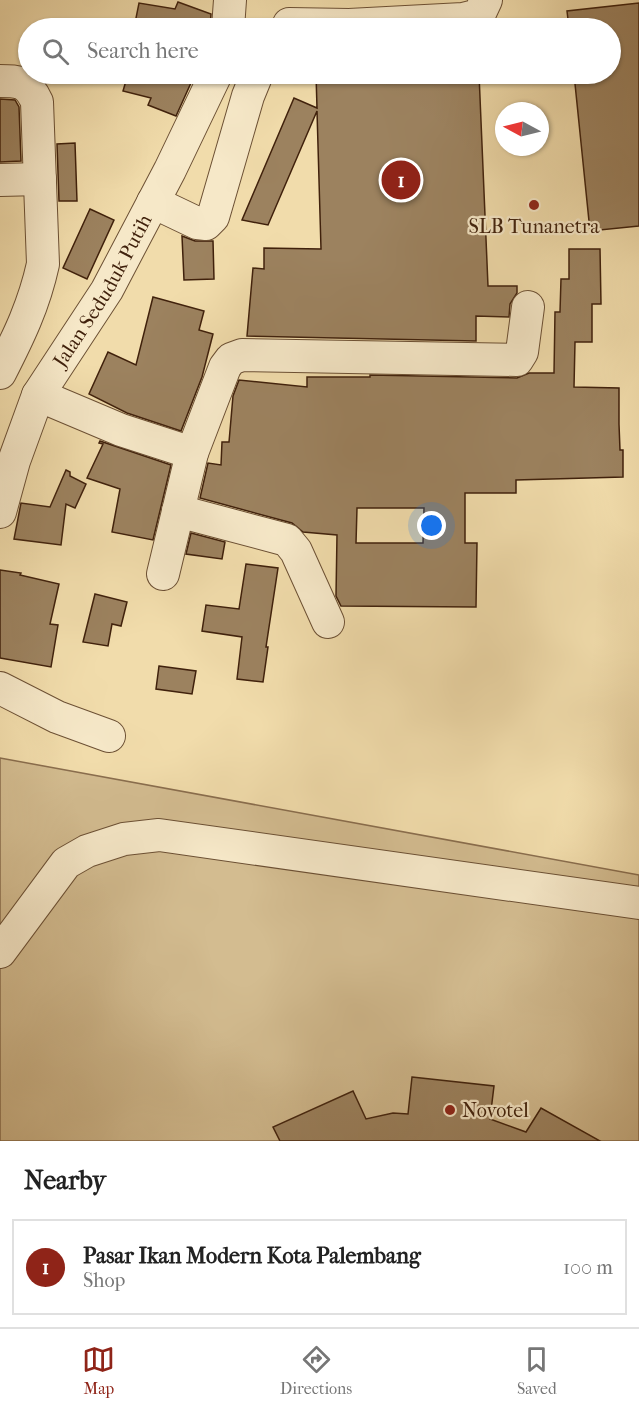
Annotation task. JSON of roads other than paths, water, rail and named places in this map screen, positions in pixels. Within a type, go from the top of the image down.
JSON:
[{"type":"street","points":[[229,18],[230,0]]},
{"type":"street","points":[[467,18],[479,15],[486,0]]},
{"type":"street","points":[[0,81],[18,81]]},
{"type":"street","points":[[0,373],[29,315],[42,264],[37,102],[32,90],[23,84]]},
{"type":"street","name":"Jalan Seduduk Putih","points":[[0,512],[7,458],[38,395],[107,290],[211,84]]},
{"type":"street","points":[[153,202],[197,223],[206,224],[213,217],[253,84]]},
{"type":"street","points":[[0,180],[40,179]]},
{"type":"street","points":[[163,574],[192,453],[225,367],[231,359],[242,355],[517,360],[522,352],[528,307]]},
{"type":"street","points":[[38,395],[121,430],[192,453]]},
{"type":"street","points":[[178,512],[278,536],[286,540],[296,551],[328,622]]},
{"type":"street","points":[[0,688],[57,717],[109,736]]},
{"type":"street","points":[[0,952],[66,863],[87,851],[124,839],[159,835],[639,903]]},
{"type":"place","name":"Pasar Ikan Modern Kota Palembang","points":[[401,180]]},
{"type":"place","name":"SLB Tunanetra","points":[[534,205]]},
{"type":"place","name":"Novotel","points":[[450,1110]]}]
